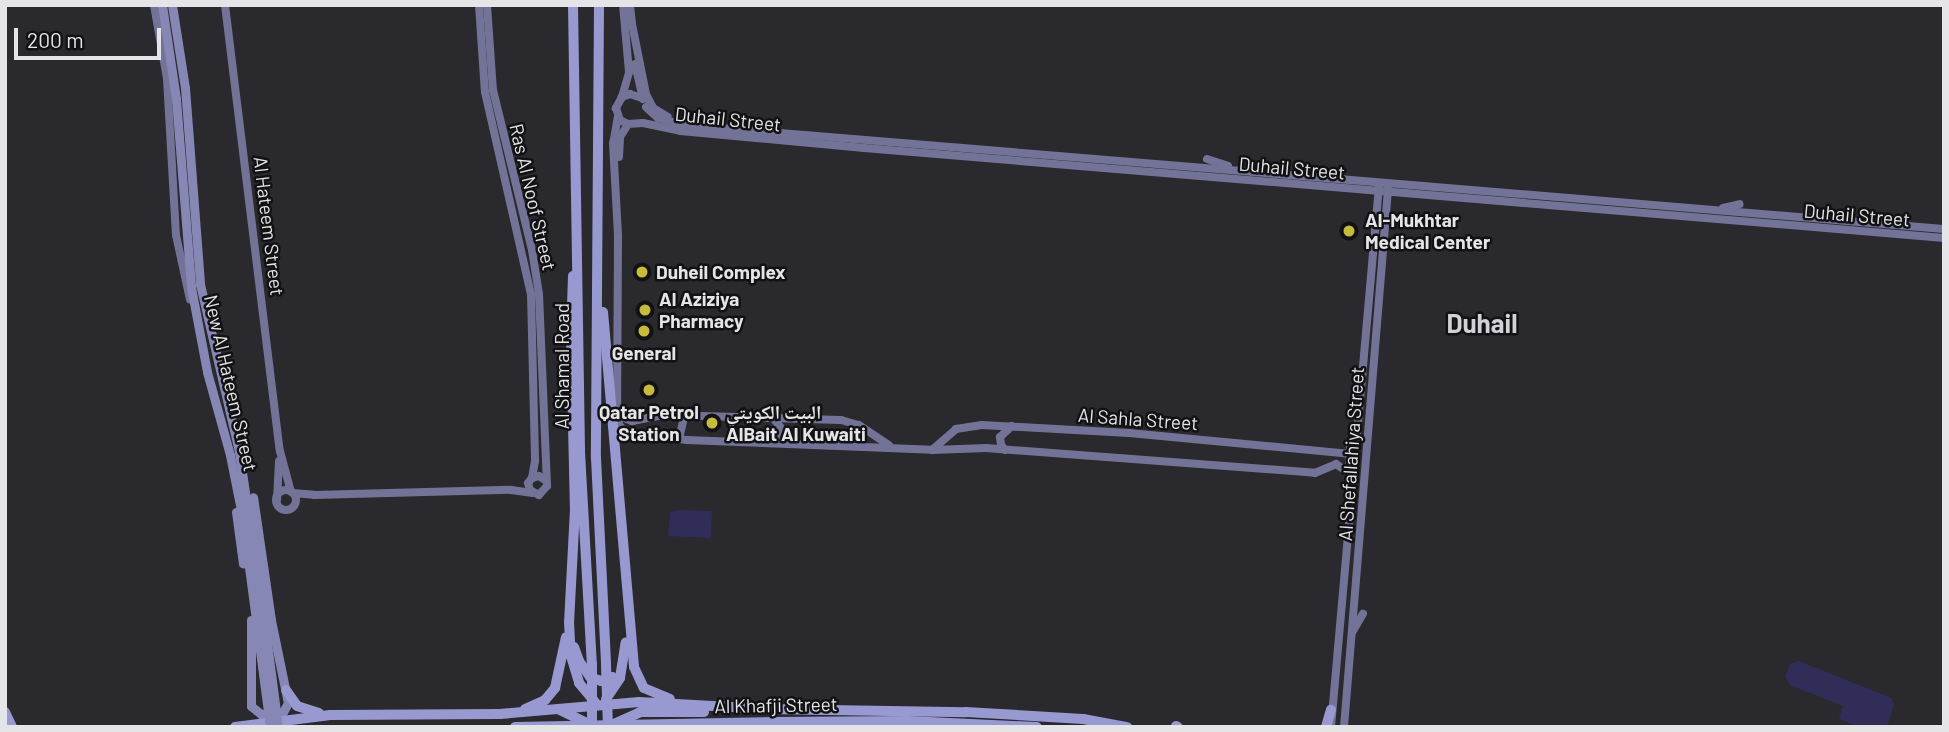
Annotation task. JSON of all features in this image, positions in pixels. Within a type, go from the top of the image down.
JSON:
[{"type":"highway","name":"Al Shamal Road","points":[[573,5],[579,237],[580,452],[592,664],[591,726]]},
{"type":"highway","name":"Al Shamal Road","points":[[599,5],[596,458],[606,665],[612,725]]},
{"type":"highway","points":[[599,24],[607,5]]},
{"type":"highway","points":[[579,237],[571,336],[575,496],[569,622],[571,656],[576,676],[584,691],[600,707],[612,725],[640,712],[767,709]]},
{"type":"highway","points":[[598,262],[625,600],[635,673],[644,688],[671,699],[767,709]]},
{"type":"highway","points":[[556,709],[591,726],[600,707],[620,678],[625,656],[625,600]]},
{"type":"highway","points":[[569,622],[578,657],[590,677],[601,681],[611,678],[625,656]]},
{"type":"highway","points":[[500,714],[535,705],[554,690],[560,674],[569,622]]},
{"type":"highway","points":[[286,690],[302,709],[330,715]]},
{"type":"highway","points":[[235,727],[330,715],[500,714],[639,702],[767,709],[966,712],[1083,719],[1127,727]]},
{"type":"highway","points":[[1326,727],[1331,710]]},
{"type":"highway","points":[[5,712],[10,727]]},
{"type":"highway","points":[[661,727],[670,716],[698,712]]},
{"type":"highway","points":[[500,714],[527,727]]},
{"type":"highway","name":"Al Khafji Street","points":[[515,727],[908,721],[1037,727]]},
{"type":"main road","name":"New Al Hateem Street","points":[[162,5],[174,78],[185,236],[197,324],[207,372],[234,453]]},
{"type":"main road","name":"New Al Hateem Street","points":[[172,5],[186,101],[200,284],[234,453],[278,727]]},
{"type":"main road","points":[[234,453],[246,469],[256,510],[271,620],[288,703],[285,710],[261,714],[253,709],[252,631],[234,453]]},
{"type":"main road","name":"New Al Hateem Street","points":[[261,627],[270,727]]},
{"type":"street","points":[[154,5],[167,79],[177,239],[197,324]]},
{"type":"street","name":"Al Hateem Street","points":[[225,5],[280,451],[292,492]]},
{"type":"street","name":"Ras Al Noof Street","points":[[479,5],[485,92],[531,294],[535,461],[531,479]]},
{"type":"street","name":"Ras Al Noof Street","points":[[487,5],[493,90],[529,237],[538,294],[545,480]]},
{"type":"street","points":[[618,236],[613,144],[618,116],[617,104],[622,97],[629,72],[623,5]]},
{"type":"street","points":[[618,116],[628,124],[639,122],[645,116],[646,107],[637,83],[630,5]]},
{"type":"street","points":[[631,19],[644,89],[653,108],[671,118],[709,127]]},
{"type":"street","points":[[622,97],[630,94],[642,98]]},
{"type":"street","name":"Duhail Street","points":[[646,107],[654,116],[664,121],[1012,160],[1281,184],[1383,188],[1401,193],[1550,208],[1590,207],[1944,238]]},
{"type":"street","name":"Duhail Street","points":[[639,122],[680,131],[774,135],[1241,171],[1383,188],[1715,210],[1944,229]]},
{"type":"street","points":[[786,123],[774,135],[786,145]]},
{"type":"street","points":[[619,406],[619,141],[628,124]]},
{"type":"street","points":[[1207,159],[1241,171]]},
{"type":"street","points":[[1012,160],[1068,170]]},
{"type":"street","points":[[1265,188],[1281,184]]},
{"type":"street","name":"Al Shefallahiya Street","points":[[1331,727],[1373,263],[1381,228],[1383,188]]},
{"type":"street","points":[[1359,189],[1373,200],[1381,228]]},
{"type":"street","points":[[1381,228],[1394,201],[1401,193]]},
{"type":"street","points":[[1421,194],[1437,200]]},
{"type":"street","points":[[1467,198],[1503,206]]},
{"type":"street","points":[[1715,210],[1740,204]]},
{"type":"street","points":[[1574,212],[1590,207]]},
{"type":"street","points":[[1712,223],[1723,220]]},
{"type":"street","name":"Al Shefallahiya Street","points":[[1342,727],[1342,698],[1346,689],[1352,634],[1384,240],[1381,228]]},
{"type":"street","points":[[1384,240],[1391,252]]},
{"type":"street","points":[[1366,289],[1373,263]]},
{"type":"street","name":"Al Sahla Street","points":[[619,406],[624,418],[632,421],[664,415],[851,422],[892,447]]},
{"type":"street","name":"Al Sahla Street","points":[[619,406],[618,421],[623,430],[679,439],[932,450],[986,448],[1315,472],[1326,470],[1332,465]]},
{"type":"street","name":"Al Shefallahiya Street","points":[[1349,518],[1350,450],[1360,412]]},
{"type":"street","points":[[679,439],[684,417]]},
{"type":"street","points":[[772,443],[782,429],[774,419]]},
{"type":"street","name":"Al Sahla Street","points":[[932,450],[956,429],[967,425],[1129,433],[1326,452],[1350,450]]},
{"type":"street","points":[[986,448],[996,438],[991,426]]},
{"type":"street","points":[[1005,450],[1000,437],[1012,426]]},
{"type":"street","name":"Al Hateem Street","points":[[277,500],[280,451]]},
{"type":"street","points":[[1326,452],[1332,457],[1332,465],[1342,466],[1348,477]]},
{"type":"street","points":[[314,495],[296,502],[286,510],[280,508],[277,500],[281,492],[314,495],[510,490],[533,493],[545,492],[545,480],[539,476],[510,490]]},
{"type":"street","points":[[531,479],[533,493]]},
{"type":"street","points":[[292,492],[296,502]]},
{"type":"street","points":[[1352,634],[1363,614]]},
{"type":"street","points":[[5,721],[10,727]]},
{"type":"shaded area","points":[[712,511],[711,538],[668,536],[670,512]]},
{"type":"shaded area","points":[[1799,661],[1891,698],[1894,704],[1887,727],[1861,727],[1839,719],[1843,706],[1790,685],[1785,677],[1790,664]]},
{"type":"place","name":"Al-Mukhtar Medical Center","points":[[1349,231]]},
{"type":"place","name":"Duheil Complex","points":[[642,272]]},
{"type":"place","name":"Al Aziziya Pharmacy","points":[[645,310]]},
{"type":"place","name":"General","points":[[644,331]]},
{"type":"place","name":"Qatar Petrol Station","points":[[649,390]]},
{"type":"place","name":"البيت الكويتي AlBait Al Kuwaiti","points":[[712,423]]},
{"type":"district","name":"Duhail","points":[[1482,323]]}]
